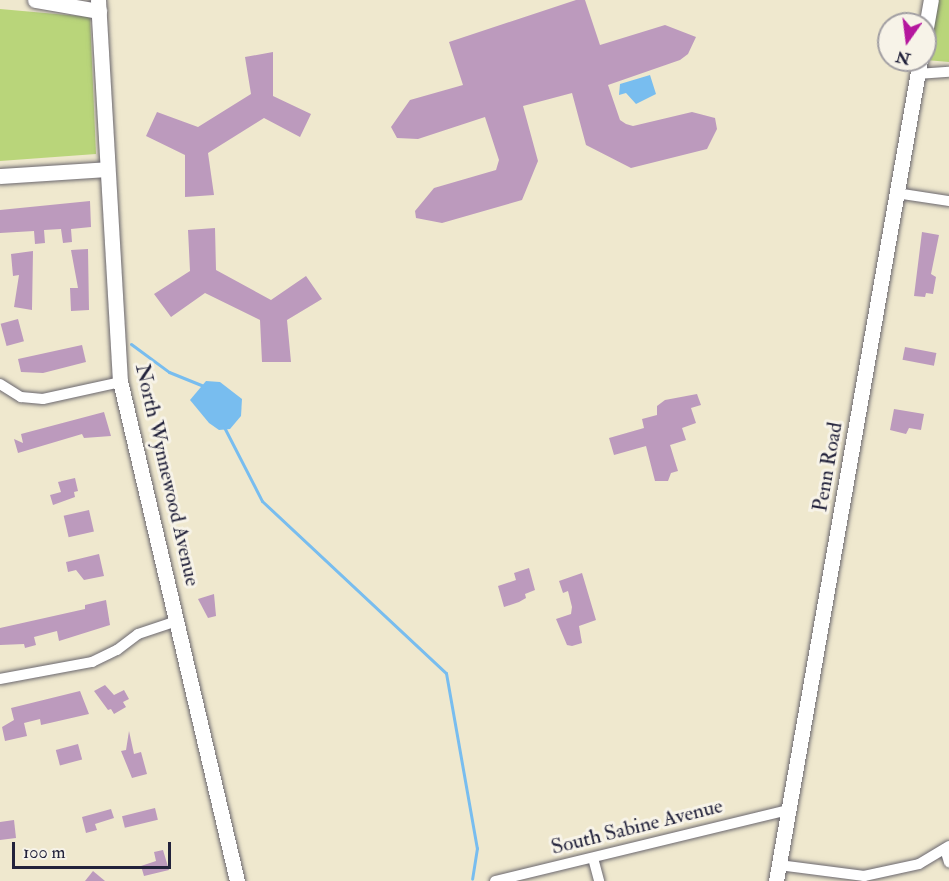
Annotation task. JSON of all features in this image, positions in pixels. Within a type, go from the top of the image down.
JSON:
[{"type":"street","points":[[35,0],[98,5]]},
{"type":"street","name":"North Wynnewood Avenue","points":[[98,5],[120,382],[237,881]]},
{"type":"street","name":"Penn Road","points":[[776,881],[917,72]]},
{"type":"street","points":[[0,176],[107,169]]},
{"type":"street","points":[[896,194],[949,201]]},
{"type":"street","points":[[0,384],[21,397],[43,399],[120,382]]},
{"type":"street","points":[[0,679],[92,662],[117,650],[138,634],[177,621]]},
{"type":"street","name":"South Sabine Avenue","points":[[495,881],[788,810]]},
{"type":"street","points":[[779,865],[864,876],[919,864],[947,848],[949,862]]},
{"type":"street","points":[[593,858],[599,881]]},
{"type":"green space","points":[[938,0],[949,0],[949,62],[937,61],[936,12]]},
{"type":"green space","points":[[0,9],[90,17],[96,154],[0,161]]},
{"type":"water","points":[[650,75],[656,94],[636,104],[626,93],[619,95],[620,84]]},
{"type":"water","points":[[206,381],[220,382],[242,399],[241,416],[230,429],[219,430],[209,423],[190,400]]},
{"type":"building","points":[[576,0],[585,0],[600,45],[665,25],[696,37],[688,54],[680,60],[608,85],[620,120],[626,124],[633,126],[692,112],[715,118],[717,129],[707,149],[631,168],[586,145],[572,93],[523,106],[538,161],[522,200],[442,223],[416,218],[415,211],[434,188],[496,170],[499,160],[485,117],[418,139],[397,138],[391,127],[410,100],[463,85],[449,42]]},
{"type":"building","points":[[273,52],[273,96],[311,114],[300,137],[264,118],[208,153],[214,195],[185,197],[185,155],[146,136],[157,112],[198,127],[251,94],[245,57]]},
{"type":"building","points":[[90,201],[91,227],[71,229],[72,242],[63,243],[61,229],[44,230],[45,243],[35,244],[34,231],[0,233],[0,210]]},
{"type":"building","points":[[215,228],[216,270],[271,300],[306,276],[322,299],[287,320],[291,362],[262,362],[260,320],[205,293],[171,317],[154,294],[190,271],[188,230]]},
{"type":"building","points":[[922,232],[939,235],[931,274],[936,277],[933,294],[926,293],[925,297],[914,296]]},
{"type":"building","points":[[88,249],[89,310],[71,311],[70,288],[78,288],[71,250]]},
{"type":"building","points":[[33,251],[32,310],[14,307],[19,275],[13,276],[11,254]]},
{"type":"building","points":[[18,319],[24,341],[7,346],[1,324]]},
{"type":"building","points":[[82,345],[86,362],[43,373],[21,372],[18,359]]},
{"type":"building","points":[[905,347],[936,353],[934,366],[903,360]]},
{"type":"building","points":[[697,394],[701,405],[691,408],[696,423],[682,428],[686,440],[670,445],[678,471],[671,473],[668,481],[655,481],[646,446],[614,455],[609,438],[644,428],[642,419],[657,415],[657,406],[665,400]]},
{"type":"building","points":[[894,409],[924,414],[921,430],[909,428],[906,434],[890,430]]},
{"type":"building","points":[[104,412],[111,436],[84,438],[82,434],[18,453],[14,439],[23,443],[21,434]]},
{"type":"building","points":[[75,478],[78,491],[74,492],[75,497],[53,505],[50,495],[61,492],[58,482]]},
{"type":"building","points":[[89,510],[94,531],[69,537],[64,516]]},
{"type":"building","points":[[99,554],[104,576],[84,580],[76,570],[68,572],[66,562]]},
{"type":"building","points":[[529,568],[535,590],[525,594],[526,598],[519,602],[504,607],[498,586],[516,580],[514,573]]},
{"type":"building","points":[[582,573],[596,620],[579,626],[582,643],[572,646],[567,645],[556,619],[571,614],[572,607],[568,591],[563,593],[559,581]]},
{"type":"building","points":[[214,594],[216,616],[208,618],[198,599]]},
{"type":"building","points":[[106,600],[110,625],[59,641],[57,631],[34,637],[36,645],[25,648],[24,644],[0,645],[0,628],[85,609],[85,605]]},
{"type":"building","points":[[105,685],[114,695],[124,690],[129,699],[123,702],[126,707],[114,714],[111,709],[108,710],[94,691]]},
{"type":"building","points":[[80,691],[89,714],[41,725],[40,719],[24,723],[27,736],[5,741],[2,727],[14,720],[11,708]]},
{"type":"building","points":[[129,731],[134,754],[141,752],[147,774],[132,778],[121,751],[126,750]]},
{"type":"building","points":[[78,744],[82,759],[60,765],[56,750]]},
{"type":"building","points":[[155,808],[158,820],[125,828],[122,816]]},
{"type":"building","points":[[111,809],[114,818],[95,824],[97,830],[86,833],[82,817]]},
{"type":"building","points":[[14,820],[16,838],[0,840],[0,822]]},
{"type":"building","points":[[163,850],[169,870],[144,876],[141,866],[156,861],[154,852]]},
{"type":"building","points":[[93,871],[105,881],[85,881]]},
{"type":"waterway","points":[[131,344],[169,372],[204,386]]},
{"type":"waterway","points":[[224,427],[262,501],[446,673],[477,848],[472,879]]}]
